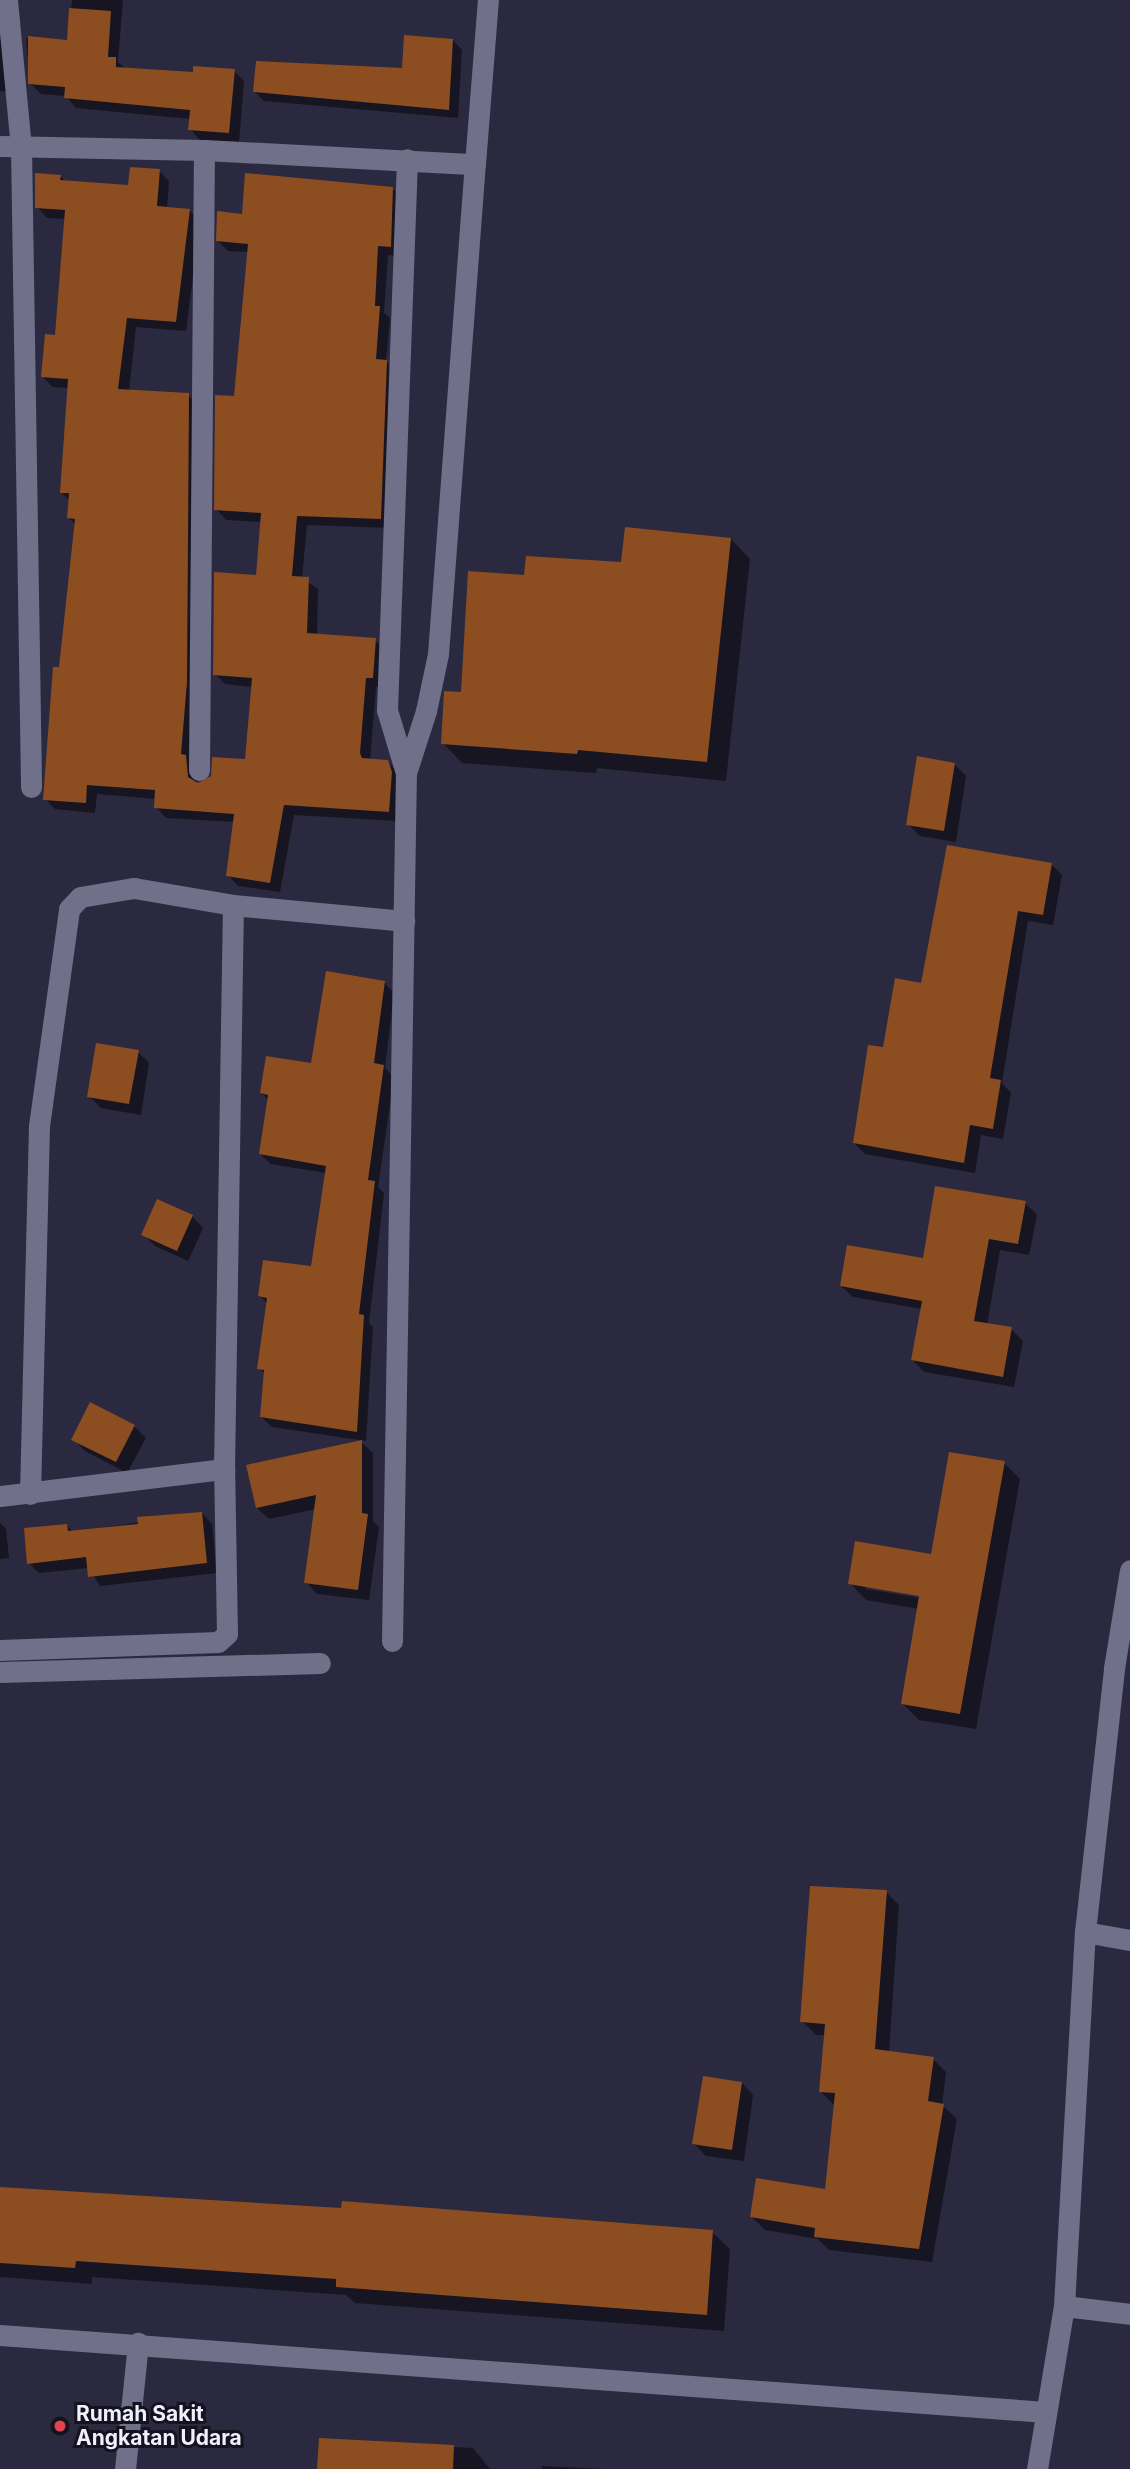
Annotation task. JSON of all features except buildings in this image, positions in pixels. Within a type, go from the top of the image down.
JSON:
[{"type":"street","points":[[7,0],[31,787]]},
{"type":"street","points":[[405,773],[426,711],[438,654],[488,0]]},
{"type":"street","points":[[11,146],[204,150],[475,164]]},
{"type":"street","points":[[199,770],[204,150]]},
{"type":"street","points":[[392,1641],[405,773],[387,710],[407,159]]},
{"type":"street","points":[[30,1494],[39,1126],[69,909],[80,897],[134,888],[233,905],[404,921]]},
{"type":"street","points":[[0,1650],[225,1639],[224,1469],[233,905]]},
{"type":"street","points":[[0,1496],[224,1469]]},
{"type":"street","points":[[1037,2469],[1064,2306],[1085,1932],[1122,1670],[1130,1570]]},
{"type":"street","points":[[0,1672],[320,1663]]},
{"type":"street","points":[[1085,1932],[1130,1940]]},
{"type":"street","points":[[1064,2306],[1130,2314]]},
{"type":"street","points":[[0,2335],[138,2343],[1045,2412]]},
{"type":"street","points":[[125,2469],[138,2343]]},
{"type":"place","name":"Rumah Sakit Angkatan Udara","points":[[60,2426]]}]
